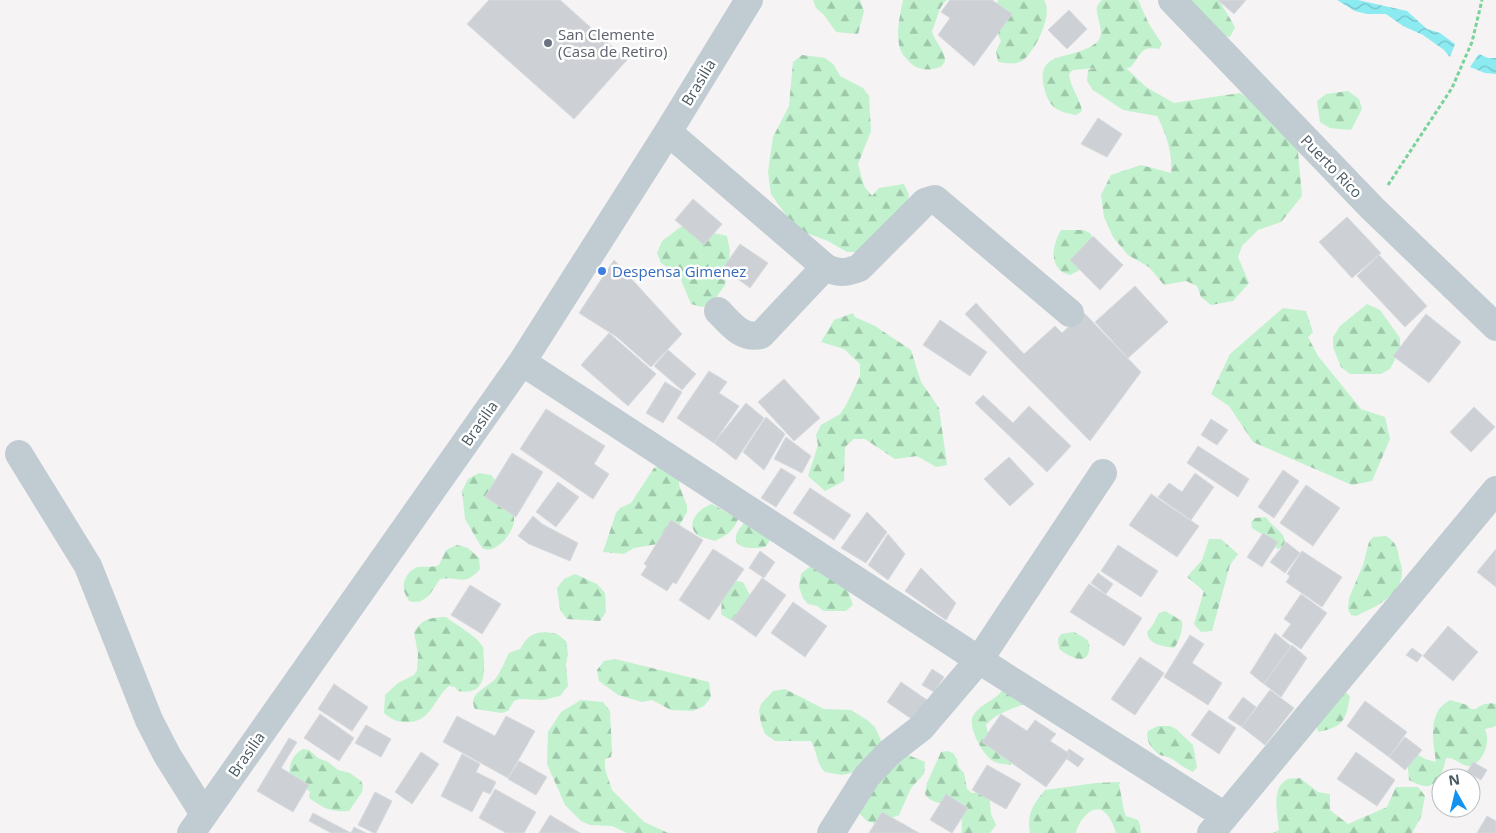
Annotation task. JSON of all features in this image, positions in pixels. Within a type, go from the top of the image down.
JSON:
[{"type":"street","name":"Brasilia","points":[[198,823],[522,362],[668,132],[749,0]]},
{"type":"street","name":"Puerto Rico","points":[[1172,0],[1372,208],[1496,327]]},
{"type":"street","points":[[668,132],[824,267],[833,272],[847,272],[859,268],[925,202],[935,199],[1070,313]]},
{"type":"street","points":[[718,311],[740,333],[752,337],[761,335],[824,267]]},
{"type":"street","points":[[522,362],[979,660],[1218,824],[1496,490]]},
{"type":"street","points":[[19,454],[88,566],[150,720],[198,823]]},
{"type":"street","points":[[831,833],[867,776],[890,752],[921,728],[979,660],[1103,473]]},
{"type":"path","points":[[1372,208],[1452,88],[1472,42],[1482,0]]},
{"type":"green space","points":[[813,0],[860,0],[864,11],[858,34],[836,32],[824,15],[816,8]]},
{"type":"green space","points":[[903,0],[947,0],[940,10],[932,31],[944,55],[945,59],[942,66],[934,69],[916,67],[902,53],[898,34]]},
{"type":"green space","points":[[998,0],[1044,0],[1047,14],[1042,32],[1032,50],[1022,61],[1016,63],[998,62],[996,51],[1001,41],[996,30],[995,12]]},
{"type":"green space","points":[[1102,0],[1138,0],[1149,24],[1162,44],[1159,49],[1153,48],[1142,52],[1131,67],[1126,68],[1146,87],[1174,103],[1240,93],[1292,130],[1298,152],[1302,196],[1281,222],[1258,230],[1242,246],[1238,257],[1249,283],[1233,301],[1211,305],[1201,297],[1197,286],[1186,281],[1164,285],[1149,267],[1128,255],[1113,237],[1104,217],[1101,195],[1111,175],[1141,165],[1171,173],[1171,158],[1168,144],[1157,116],[1123,110],[1093,90],[1087,81],[1088,70],[1095,68],[1073,70],[1069,74],[1082,111],[1076,115],[1056,109],[1047,97],[1043,77],[1045,67],[1050,61],[1089,48],[1098,41],[1101,29],[1097,6]]},
{"type":"green space","points":[[1172,0],[1219,0],[1235,27],[1230,37],[1208,35]]},
{"type":"green space","points":[[802,55],[825,58],[834,65],[840,76],[863,88],[869,96],[871,131],[858,164],[864,186],[872,196],[879,188],[904,184],[909,195],[902,219],[858,252],[847,252],[828,241],[796,229],[771,194],[768,172],[773,137],[789,106],[793,62]]},
{"type":"green space","points":[[1348,91],[1359,99],[1362,109],[1351,130],[1330,128],[1320,122],[1317,101],[1326,94]]},
{"type":"green space","points":[[682,226],[727,236],[730,251],[725,285],[712,303],[702,307],[691,304],[679,275],[661,263],[657,253],[662,241]]},
{"type":"green space","points":[[1061,230],[1084,230],[1091,234],[1092,260],[1085,267],[1070,275],[1060,270],[1054,260],[1055,244]]},
{"type":"green space","points":[[1367,304],[1380,310],[1400,338],[1400,350],[1390,369],[1381,374],[1350,374],[1341,367],[1333,347],[1333,337],[1340,326]]},
{"type":"green space","points":[[1283,308],[1306,311],[1313,332],[1308,337],[1318,356],[1361,409],[1385,417],[1390,439],[1372,481],[1352,485],[1253,442],[1229,406],[1211,394],[1230,354]]},
{"type":"green space","points":[[853,313],[855,317],[875,326],[911,350],[921,382],[939,408],[947,465],[936,467],[917,456],[895,459],[865,439],[854,439],[845,447],[844,481],[825,491],[808,476],[818,445],[816,435],[821,425],[840,414],[846,405],[860,376],[860,364],[844,349],[821,342],[834,320]]},
{"type":"green space","points":[[659,466],[679,480],[687,512],[679,526],[657,544],[634,548],[624,554],[603,552],[616,513],[620,508],[631,503],[654,468]]},
{"type":"green space","points":[[479,473],[491,475],[508,496],[513,508],[513,526],[505,540],[496,547],[487,550],[482,548],[465,519],[462,491],[468,479]]},
{"type":"green space","points":[[712,504],[738,519],[729,533],[715,541],[699,536],[692,527],[698,513]]},
{"type":"green space","points":[[1266,517],[1283,535],[1285,542],[1283,547],[1277,549],[1271,540],[1252,528],[1251,522],[1255,518]]},
{"type":"green space","points":[[748,518],[770,528],[769,542],[765,547],[749,548],[736,542],[738,531]]},
{"type":"green space","points":[[1386,536],[1396,545],[1402,567],[1398,586],[1387,599],[1371,609],[1356,616],[1351,615],[1348,609],[1349,598],[1363,565],[1369,542],[1373,537]]},
{"type":"green space","points":[[1209,539],[1221,539],[1238,554],[1230,565],[1212,631],[1201,632],[1194,624],[1204,591],[1187,577],[1202,560]]},
{"type":"green space","points":[[457,545],[468,548],[479,558],[480,569],[470,578],[461,580],[440,579],[431,593],[424,599],[415,602],[409,601],[404,592],[404,586],[405,578],[410,572],[419,567],[439,565],[446,550]]},
{"type":"green space","points":[[817,565],[847,588],[853,605],[846,611],[824,611],[817,606],[808,604],[803,598],[799,587],[801,574],[809,567]]},
{"type":"green space","points":[[575,574],[597,584],[605,593],[606,612],[600,621],[567,619],[560,610],[557,588],[564,579]]},
{"type":"green space","points":[[731,580],[743,582],[751,597],[747,619],[730,620],[721,614],[722,596]]},
{"type":"green space","points":[[1165,611],[1182,621],[1178,642],[1174,648],[1153,642],[1150,640],[1147,632],[1159,613]]},
{"type":"green space","points":[[446,617],[471,635],[483,647],[483,679],[477,688],[472,691],[458,691],[455,687],[449,686],[428,713],[417,721],[402,722],[393,719],[384,713],[385,695],[398,683],[414,675],[417,670],[418,654],[414,632],[424,621]]},
{"type":"green space","points":[[546,632],[557,634],[566,641],[568,686],[560,696],[543,700],[519,699],[514,701],[508,711],[502,713],[475,709],[473,703],[476,695],[496,678],[509,653],[520,649],[530,636]]},
{"type":"green space","points":[[1074,632],[1087,641],[1087,639],[1089,651],[1084,658],[1076,658],[1059,649],[1058,639],[1061,634]]},
{"type":"green space","points":[[615,659],[709,682],[711,697],[704,706],[693,711],[671,710],[652,700],[642,702],[618,695],[599,681],[597,670],[604,661]]},
{"type":"green space","points":[[1009,680],[1024,704],[999,715],[986,725],[990,741],[1012,759],[1011,765],[995,762],[986,755],[972,727],[973,716],[999,694]]},
{"type":"green space","points":[[1340,688],[1350,696],[1345,717],[1342,722],[1333,728],[1318,732],[1316,721]]},
{"type":"green space","points":[[785,689],[824,709],[851,710],[875,727],[883,745],[865,770],[842,775],[825,772],[820,765],[811,741],[775,741],[765,734],[759,711],[761,704],[773,691]]},
{"type":"green space","points":[[581,700],[603,702],[610,711],[612,751],[611,757],[605,759],[605,769],[612,790],[644,822],[668,833],[627,833],[612,826],[590,825],[581,821],[565,805],[547,764],[548,732],[561,712]]},
{"type":"green space","points":[[1450,700],[1467,705],[1471,709],[1476,709],[1485,704],[1496,704],[1496,726],[1485,729],[1487,738],[1486,749],[1476,763],[1466,766],[1446,758],[1443,768],[1431,768],[1431,785],[1420,785],[1409,780],[1407,758],[1415,753],[1425,759],[1436,762],[1433,727],[1438,712]]},
{"type":"green space","points":[[1158,726],[1170,726],[1176,729],[1193,745],[1197,767],[1193,772],[1168,757],[1160,755],[1152,748],[1147,734],[1148,731]]},
{"type":"green space","points":[[303,749],[309,750],[338,770],[350,773],[361,781],[363,786],[362,792],[349,811],[337,811],[324,807],[309,798],[310,792],[306,788],[290,782],[292,759]]},
{"type":"green space","points":[[941,752],[953,753],[957,759],[958,766],[964,773],[967,789],[972,793],[989,792],[991,814],[996,825],[990,833],[962,833],[960,802],[946,804],[936,802],[932,801],[925,794],[927,783]]},
{"type":"green space","points":[[903,755],[908,755],[925,762],[924,774],[911,788],[899,815],[876,824],[867,821],[859,813],[860,802]]},
{"type":"green space","points":[[1300,778],[1318,792],[1330,794],[1330,810],[1348,824],[1387,807],[1396,787],[1418,787],[1425,796],[1421,817],[1412,833],[1273,833],[1279,830],[1276,802],[1279,788],[1288,779]]},
{"type":"green space","points":[[1121,782],[1119,784],[1124,811],[1126,816],[1138,820],[1141,833],[1116,833],[1107,815],[1102,810],[1096,809],[1085,816],[1075,833],[1030,833],[1030,815],[1045,790],[1096,783]]},
{"type":"water","points":[[1337,0],[1358,0],[1407,11],[1427,29],[1440,33],[1455,44],[1450,57],[1444,50],[1423,35],[1403,26],[1386,14],[1367,14],[1355,11]]},
{"type":"water","points":[[1479,54],[1488,58],[1496,58],[1496,74],[1485,73],[1470,67]]},
{"type":"building","points":[[489,0],[560,0],[627,60],[574,119],[467,24]]},
{"type":"building","points":[[950,0],[992,0],[1012,14],[974,66],[938,35],[950,18],[941,12]]},
{"type":"building","points":[[1218,0],[1246,0],[1234,14]]},
{"type":"building","points":[[1069,10],[1087,29],[1067,49],[1048,30]]},
{"type":"building","points":[[1098,118],[1122,134],[1107,157],[1081,144]]},
{"type":"building","points":[[693,199],[722,224],[704,245],[675,220]]},
{"type":"building","points":[[1347,217],[1381,253],[1352,278],[1319,242]]},
{"type":"building","points":[[1093,236],[1123,265],[1100,290],[1070,260]]},
{"type":"building","points":[[740,244],[768,263],[750,288],[723,268]]},
{"type":"building","points":[[1379,255],[1427,306],[1405,327],[1357,276]]},
{"type":"building","points":[[614,260],[682,334],[651,367],[617,337],[579,313]]},
{"type":"building","points":[[1135,286],[1168,322],[1128,358],[1095,322]]},
{"type":"building","points":[[976,303],[1024,354],[1055,326],[1062,333],[1084,313],[1141,372],[1090,441],[965,314]]},
{"type":"building","points":[[1426,314],[1461,342],[1429,383],[1393,356]]},
{"type":"building","points":[[940,320],[987,352],[970,376],[923,345]]},
{"type":"building","points":[[609,333],[656,374],[628,406],[581,365]]},
{"type":"building","points":[[668,350],[696,374],[682,390],[654,366]]},
{"type":"building","points":[[709,371],[727,382],[719,393],[739,406],[714,443],[677,418]]},
{"type":"building","points":[[784,379],[820,418],[794,441],[758,402]]},
{"type":"building","points":[[665,382],[682,392],[663,423],[646,413]]},
{"type":"building","points":[[983,395],[1013,423],[1029,406],[1071,446],[1047,472],[975,403]]},
{"type":"building","points":[[746,403],[764,418],[736,460],[714,443]]},
{"type":"building","points":[[1474,407],[1495,427],[1471,452],[1450,432]]},
{"type":"building","points":[[546,409],[605,446],[594,464],[609,474],[593,499],[520,449]]},
{"type":"building","points":[[766,417],[785,434],[764,470],[743,452]]},
{"type":"building","points":[[1211,419],[1228,430],[1217,445],[1201,435]]},
{"type":"building","points":[[786,437],[811,456],[802,473],[774,459]]},
{"type":"building","points":[[1198,446],[1249,479],[1238,497],[1187,463]]},
{"type":"building","points":[[512,453],[543,472],[516,517],[485,497]]},
{"type":"building","points":[[1009,457],[1034,484],[1010,506],[984,479]]},
{"type":"building","points":[[781,468],[796,477],[776,507],[761,498]]},
{"type":"building","points":[[1283,470],[1299,481],[1274,518],[1258,507]]},
{"type":"building","points":[[1195,473],[1214,487],[1191,520],[1158,497],[1169,483],[1182,492]]},
{"type":"building","points":[[558,482],[579,497],[556,527],[536,512]]},
{"type":"building","points":[[1306,485],[1340,508],[1313,546],[1280,523]]},
{"type":"building","points":[[810,488],[851,515],[834,540],[793,513]]},
{"type":"building","points":[[1151,494],[1199,526],[1177,557],[1129,525]]},
{"type":"building","points":[[867,512],[887,532],[866,563],[841,548]]},
{"type":"building","points":[[533,516],[542,524],[578,543],[570,561],[529,544],[518,536]]},
{"type":"building","points":[[671,520],[703,540],[676,584],[673,582],[667,591],[641,575],[647,566],[644,564]]},
{"type":"building","points":[[1263,533],[1278,542],[1262,567],[1247,557]]},
{"type":"building","points":[[888,534],[905,554],[888,580],[868,565]]},
{"type":"building","points":[[1286,542],[1300,553],[1285,573],[1270,562]]},
{"type":"building","points":[[1118,545],[1158,571],[1141,597],[1101,571]]},
{"type":"building","points":[[713,549],[744,569],[709,620],[679,600]]},
{"type":"building","points":[[1496,549],[1496,587],[1477,572]]},
{"type":"building","points":[[760,551],[775,562],[764,578],[749,568]]},
{"type":"building","points":[[1302,551],[1342,577],[1322,607],[1286,582],[1290,576],[1287,574]]},
{"type":"building","points":[[921,568],[956,603],[946,620],[905,591]]},
{"type":"building","points":[[1098,573],[1113,584],[1106,594],[1091,583]]},
{"type":"building","points":[[762,578],[786,595],[756,637],[732,620]]},
{"type":"building","points":[[1089,584],[1142,618],[1124,646],[1070,612]]},
{"type":"building","points":[[470,585],[501,604],[482,634],[451,615]]},
{"type":"building","points":[[1301,594],[1327,613],[1301,649],[1282,636],[1291,624],[1284,619]]},
{"type":"building","points":[[793,602],[827,626],[805,657],[771,633]]},
{"type":"building","points":[[1448,626],[1478,652],[1453,681],[1423,656]]},
{"type":"building","points":[[1275,633],[1291,646],[1264,684],[1250,673]]},
{"type":"building","points":[[1190,635],[1204,644],[1192,663],[1222,683],[1208,705],[1164,677]]},
{"type":"building","points":[[1292,645],[1307,658],[1281,697],[1264,684]]},
{"type":"building","points":[[1412,648],[1422,655],[1417,662],[1406,655]]},
{"type":"building","points":[[1140,657],[1164,673],[1135,715],[1111,699]]},
{"type":"building","points":[[932,669],[944,677],[934,692],[922,685]]},
{"type":"building","points":[[901,682],[927,700],[913,720],[887,702]]},
{"type":"building","points":[[334,684],[368,707],[352,731],[318,709]]},
{"type":"building","points":[[1270,690],[1294,708],[1265,745],[1242,727]]},
{"type":"building","points":[[1243,697],[1256,707],[1242,727],[1228,718]]},
{"type":"building","points":[[1365,701],[1407,732],[1389,757],[1347,726]]},
{"type":"building","points":[[1209,710],[1236,728],[1219,754],[1191,735]]},
{"type":"building","points":[[320,714],[354,738],[339,761],[304,738]]},
{"type":"building","points":[[1001,714],[1027,731],[1035,720],[1056,734],[1050,741],[1070,754],[1046,787],[982,742]]},
{"type":"building","points":[[457,716],[495,736],[506,716],[535,731],[508,778],[443,742]]},
{"type":"building","points":[[366,725],[391,739],[381,757],[355,743]]},
{"type":"building","points":[[1405,737],[1422,750],[1405,770],[1389,757]]},
{"type":"building","points":[[289,738],[297,742],[281,768],[309,785],[293,812],[257,791]]},
{"type":"building","points":[[1069,749],[1084,759],[1078,767],[1067,759],[1070,754],[1067,752]]},
{"type":"building","points":[[421,752],[439,764],[412,804],[395,792]]},
{"type":"building","points":[[1356,752],[1395,780],[1377,806],[1337,779]]},
{"type":"building","points":[[462,754],[480,764],[476,772],[496,782],[490,794],[483,791],[472,812],[441,796]]},
{"type":"building","points":[[519,761],[547,777],[536,795],[508,779]]},
{"type":"building","points":[[1473,762],[1487,770],[1481,780],[1481,768],[1469,768]]},
{"type":"building","points":[[987,765],[1021,784],[1006,809],[972,790]]},
{"type":"building","points":[[495,789],[536,812],[524,833],[506,833],[479,818]]},
{"type":"building","points":[[375,792],[392,801],[376,833],[374,833],[358,825]]},
{"type":"building","points":[[946,794],[968,808],[952,833],[930,820]]},
{"type":"building","points":[[882,812],[919,833],[869,833]]},
{"type":"building","points":[[313,813],[351,833],[331,833],[309,821]]},
{"type":"building","points":[[550,815],[580,833],[539,833]]},
{"type":"building","points":[[1487,816],[1496,821],[1496,833],[1477,833]]},
{"type":"building","points":[[354,827],[366,833],[351,833]]},
{"type":"place","name":"San Clemente (Casa de Retiro)","points":[[548,43]]},
{"type":"place","name":"Despensa Gimenez","points":[[602,271]]}]
